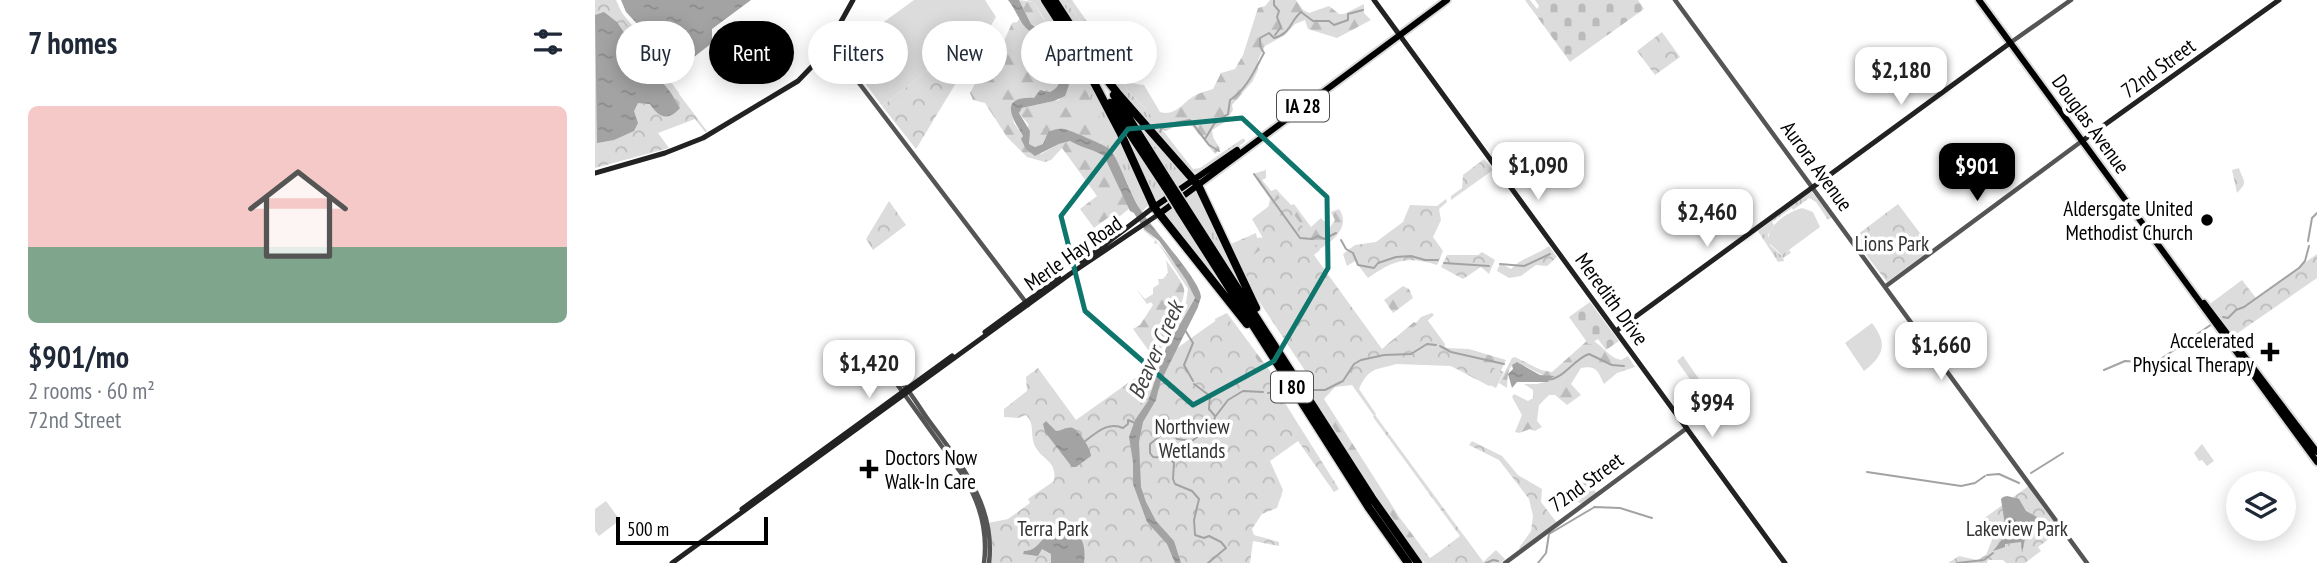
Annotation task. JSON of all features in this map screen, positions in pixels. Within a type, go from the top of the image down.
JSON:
[{"type":"highway","name":"I 80","points":[[1045,0],[1058,21]]},
{"type":"highway","name":"I 80","points":[[1054,0],[1067,21]]},
{"type":"highway","points":[[1095,84],[1121,134],[1153,213],[1247,324],[1291,384]]},
{"type":"highway","name":"I 80","points":[[1099,84],[1168,186]]},
{"type":"highway","name":"I 80","points":[[1106,84],[1369,508],[1408,563]]},
{"type":"highway","points":[[1110,84],[1196,181],[1281,358]]},
{"type":"highway","name":"I 80","points":[[1181,207],[1372,498],[1418,563]]},
{"type":"main road","points":[[841,21],[853,0]]},
{"type":"main road","name":"Meredith Drive","points":[[1372,0],[1785,563]]},
{"type":"main road","name":"Merle Hay Road","points":[[1398,35],[1442,0]]},
{"type":"main road","name":"Merle Hay Road","points":[[1027,304],[1136,230],[1153,213],[1196,181],[1447,0]]},
{"type":"main road","name":"Douglas Avenue","points":[[1979,0],[2317,462]]},
{"type":"main road","name":"72nd Street","points":[[2082,141],[2279,0]]},
{"type":"main road","points":[[1616,331],[2010,43]]},
{"type":"main road","points":[[595,173],[665,153],[709,135],[808,72]]},
{"type":"main road","name":"Merle Hay Road","points":[[672,563],[1027,304],[1131,223],[1153,213]]},
{"type":"main road","name":"Douglas Avenue","points":[[2176,270],[2232,337],[2317,452]]},
{"type":"street","name":"Aurora Avenue","points":[[1675,0],[1683,11],[1686,11],[2087,563]]},
{"type":"street","points":[[2010,43],[2071,0]]},
{"type":"street","points":[[860,84],[1027,304]]},
{"type":"street","name":"72nd Street","points":[[1886,286],[2082,141]]},
{"type":"street","points":[[906,392],[974,495],[983,520],[987,563]]},
{"type":"street","name":"72nd Street","points":[[1505,563],[1688,428]]},
{"type":"highlighted area","points":[[1242,118],[1327,197],[1328,268],[1274,361],[1193,405],[1085,311],[1061,216],[1128,129]]},
{"type":"green space","points":[[595,0],[616,0],[629,21],[616,21],[616,26]]},
{"type":"green space","points":[[595,0],[608,0],[624,21],[616,21],[616,84],[671,84],[707,131],[705,132],[695,119],[658,133],[669,148],[595,168]]},
{"type":"green space","points":[[914,0],[985,0],[996,17],[991,21],[922,21],[922,75],[882,106],[866,84],[908,84],[908,21],[885,21]]},
{"type":"green space","points":[[1019,0],[1033,2],[1045,21],[1030,21]]},
{"type":"green space","points":[[1026,0],[1040,0],[1054,21],[1044,21],[1033,2]]},
{"type":"green space","points":[[1057,0],[1065,0],[1080,21],[1071,21]]},
{"type":"green space","points":[[1065,0],[1072,0],[1087,21],[1079,19]]},
{"type":"green space","points":[[1270,0],[1296,0],[1303,10],[1309,13],[1329,6],[1339,14],[1344,14],[1364,4],[1364,13],[1371,20],[1337,38],[1308,29],[1305,20],[1265,46],[1252,82],[1232,105],[1233,110],[1225,122],[1212,130],[1220,149],[1215,154],[1193,127],[1183,122],[1166,131],[1159,128],[1146,109],[1124,84],[1144,85],[1160,112],[1165,113],[1180,107],[1194,96],[1213,89],[1221,73],[1235,69],[1243,55],[1258,8],[1265,6]]},
{"type":"green space","points":[[1525,0],[1530,0],[1537,9],[1539,6],[1535,0],[1638,0],[1644,9],[1570,62]]},
{"type":"green space","points":[[1020,18],[1021,84],[1058,84],[1050,93],[1044,90],[1034,98],[1011,108],[1014,123],[1023,136],[1022,139],[1041,154],[1070,141],[1104,156],[1130,208],[1115,220],[1109,217],[1094,228],[1080,209],[1097,196],[1062,148],[1051,160],[1045,162],[1027,157],[1007,137],[985,103],[973,100],[970,93],[975,84],[1007,84],[1007,34],[1012,23]]},
{"type":"green space","points":[[1662,32],[1680,57],[1655,75],[1637,51]]},
{"type":"green space","points":[[922,75],[922,84],[955,84],[916,149],[882,106]]},
{"type":"green space","points":[[663,84],[672,84],[679,93],[675,99]]},
{"type":"green space","points":[[1080,84],[1091,84],[1110,118],[1149,204],[1142,212],[1119,165],[1107,149],[1099,144],[1105,139]]},
{"type":"green space","points":[[1082,84],[1105,127],[1105,139],[1099,144],[1048,132],[1043,144],[1035,147],[1029,144],[1028,124],[1019,113],[1022,108],[1059,100],[1069,85]]},
{"type":"green space","points":[[1114,84],[1124,84],[1193,169],[1200,168],[1242,139],[1245,139],[1245,142],[1197,173],[1191,171]]},
{"type":"green space","points":[[1119,98],[1191,177],[1176,188]]},
{"type":"green space","points":[[1105,99],[1166,195],[1156,203]]},
{"type":"green space","points":[[1484,159],[1493,170],[1451,200],[1451,196],[1462,188],[1463,175]]},
{"type":"green space","points":[[2239,168],[2244,182],[2237,193],[2232,170]]},
{"type":"green space","points":[[1266,170],[1266,178],[1262,180],[1271,191],[1276,189],[1291,205],[1294,204],[1311,227],[1321,218],[1330,227],[1335,220],[1331,212],[1339,209],[1343,222],[1338,234],[1327,245],[1293,262],[1248,278],[1231,244],[1256,233],[1257,238],[1277,236],[1268,209],[1270,199],[1253,174]]},
{"type":"green space","points":[[1197,188],[1259,316],[1183,198]]},
{"type":"green space","points":[[1811,191],[1832,217],[1828,220],[1816,202],[1809,198],[1772,222],[1774,225],[1768,235],[1770,245],[1781,255],[1789,250],[1791,253],[1783,258],[1784,261],[1778,262],[1758,231]]},
{"type":"green space","points":[[1281,197],[1320,250],[1314,255],[1382,349],[1426,318],[1445,344],[1444,348],[1504,372],[1496,388],[1449,365],[1386,361],[1353,385],[1346,376],[1321,395],[1253,292],[1241,264],[1267,245],[1252,219]]},
{"type":"green space","points":[[1446,199],[1447,202],[1439,209],[1441,220],[1433,237],[1443,251],[1437,265],[1401,261],[1368,278],[1355,261],[1347,266],[1343,254],[1355,245],[1376,242],[1403,222],[1410,205],[1437,206]]},
{"type":"green space","points":[[889,201],[906,225],[873,250],[866,239]]},
{"type":"green space","name":"Lions Park","points":[[1898,204],[1932,249],[1887,282],[1853,238]]},
{"type":"green space","points":[[1173,206],[1247,322],[1161,214]]},
{"type":"green space","points":[[1802,208],[1813,212],[1820,227],[1782,255],[1769,243],[1770,231],[1784,217]]},
{"type":"green space","points":[[1875,229],[1882,244],[1871,254],[1861,240]]},
{"type":"green space","points":[[1159,244],[1173,261],[1195,298],[1172,336],[1185,309],[1188,289]]},
{"type":"green space","points":[[1549,246],[1557,257],[1547,266],[1536,265],[1521,276],[1509,278],[1497,271],[1500,263],[1511,269]]},
{"type":"green space","points":[[1482,252],[1495,260],[1489,274],[1481,267],[1463,279],[1441,267],[1447,255],[1478,255]]},
{"type":"green space","points":[[2317,254],[2317,278],[2232,337],[2207,306],[2242,280],[2256,298]]},
{"type":"green space","points":[[1166,260],[1181,282],[1184,295],[1157,362],[1133,329],[1140,325],[1153,305],[1151,302],[1147,304],[1137,290],[1145,299],[1153,294],[1153,288],[1159,284],[1158,279],[1163,279],[1168,273]]},
{"type":"green space","points":[[1403,286],[1409,289],[1413,298],[1393,313],[1384,300]]},
{"type":"green space","points":[[1590,302],[1619,341],[1606,350],[1598,339],[1589,345],[1569,317]]},
{"type":"green space","points":[[1227,313],[1284,390],[1283,402],[1216,328],[1215,319]]},
{"type":"green space","points":[[1432,313],[1434,315],[1426,322],[1441,344],[1447,348],[1469,349],[1506,360],[1495,383],[1489,386],[1451,366],[1396,364],[1370,372],[1359,389],[1376,414],[1374,416],[1352,385],[1335,387],[1324,399],[1400,518],[1430,558],[1464,536],[1483,562],[1496,550],[1505,559],[1501,563],[1425,563],[1395,524],[1307,387],[1310,381],[1304,367],[1382,352],[1383,348],[1414,322]]},
{"type":"green space","name":"Northview Wetlands","points":[[1225,314],[1263,368],[1339,489],[1334,492],[1298,441],[1270,461],[1283,490],[1277,508],[1262,514],[1252,529],[1254,535],[1279,542],[1279,546],[1253,541],[1250,563],[989,563],[988,523],[1008,519],[1030,503],[1028,499],[1054,481],[1054,469],[1036,448],[1032,427],[1026,415],[1018,418],[1004,417],[1004,409],[1027,391],[1026,377],[1038,368],[1076,420]]},
{"type":"green space","points":[[1872,323],[1880,337],[1881,349],[1876,360],[1864,371],[1845,343]]},
{"type":"green space","points":[[1589,339],[1616,358],[1621,360],[1628,356],[1635,367],[1617,373],[1604,384],[1594,369],[1581,368],[1571,384],[1581,395],[1567,405],[1555,395],[1549,395],[1539,405],[1537,421],[1542,427],[1535,431],[1530,429],[1515,432],[1522,415],[1512,397],[1514,394],[1528,401],[1533,398],[1533,390],[1524,384],[1552,380],[1517,362],[1509,370],[1507,388],[1499,383],[1512,358],[1552,372]]},
{"type":"green space","points":[[1683,356],[1701,382],[1695,386],[1677,361]]},
{"type":"green space","points":[[1375,415],[1484,563],[1434,563],[1431,558],[1460,536],[1373,417]]},
{"type":"green space","points":[[1472,441],[1502,456],[1518,475],[1542,489],[1541,502],[1557,523],[1522,551],[1519,548],[1531,531],[1533,516],[1529,499],[1499,460],[1469,445]]},
{"type":"green space","points":[[2202,444],[2214,461],[2207,466],[2202,460],[2199,461],[2194,453]]},
{"type":"green space","points":[[1585,477],[1597,494],[1582,504],[1574,500]]},
{"type":"green space","name":"Lakeview Park","points":[[2030,485],[2063,529],[2038,547],[2041,551],[2025,563],[1988,560],[1987,563],[1948,563],[1959,556],[1977,560],[1986,555],[1992,540],[1979,522]]},
{"type":"green space","points":[[606,501],[620,520],[599,536],[595,531],[595,509]]},
{"type":"water","points":[[621,0],[751,0],[723,21],[709,21],[709,45],[695,56],[695,21],[634,21],[626,12]]},
{"type":"water","points":[[1008,0],[1019,0],[1030,21],[1021,22]]},
{"type":"water","points":[[604,12],[616,21],[616,84],[664,84],[680,108],[671,115],[663,116],[650,104],[638,103],[634,111],[638,123],[634,131],[614,140],[597,143],[595,15]]},
{"type":"water","points":[[1069,84],[1065,96],[1022,108],[1019,113],[1030,131],[1029,144],[1035,147],[1043,144],[1048,132],[1062,129],[1108,148],[1145,217],[1199,289],[1201,297],[1198,307],[1160,383],[1156,400],[1143,422],[1139,442],[1141,487],[1146,502],[1156,521],[1174,541],[1181,563],[1175,563],[1167,544],[1147,522],[1133,484],[1129,437],[1135,420],[1148,401],[1166,348],[1195,298],[1159,241],[1144,229],[1130,211],[1104,156],[1070,141],[1035,156],[1026,149],[1021,139],[1023,136],[1012,116],[1012,104],[1023,98],[1034,98],[1040,90],[1050,92],[1058,85]]},
{"type":"water","points":[[1517,362],[1540,375],[1555,376],[1548,382],[1517,382],[1512,388],[1508,374],[1513,369],[1512,365]]},
{"type":"water","points":[[1046,421],[1056,431],[1069,428],[1076,430],[1091,456],[1072,467],[1045,432],[1043,424]]},
{"type":"water","points":[[2007,496],[2019,499],[2026,511],[2037,517],[2037,528],[2025,539],[2022,553],[2021,542],[2005,544],[2005,547],[1993,551],[2001,541],[2005,525],[2001,499]]},
{"type":"water","points":[[1066,527],[1082,541],[1084,563],[1051,563],[1051,554],[1042,549],[1038,556],[1023,554],[1024,551],[1035,548],[1046,535]]},
{"type":"waterway","points":[[1274,0],[1281,27],[1275,35]]},
{"type":"waterway","points":[[1205,139],[1214,124],[1228,114],[1230,100],[1246,85],[1264,53],[1260,38],[1269,33],[1274,38],[1284,34],[1301,12],[1313,21],[1329,21],[1334,25],[1348,20],[1348,14],[1363,10]]},
{"type":"waterway","points":[[1160,132],[1163,125],[1190,120],[1209,145],[1219,151]]},
{"type":"waterway","points":[[1254,174],[1300,238],[1312,239],[1318,236],[1324,239],[1336,233]]},
{"type":"waterway","points":[[2308,241],[2312,218],[2317,213]]},
{"type":"waterway","points":[[1341,240],[1346,249],[1353,253],[1358,265],[1374,268],[1378,263],[1396,257],[1411,256],[1438,260]]},
{"type":"waterway","points":[[2223,317],[2228,318],[2299,268],[2305,261],[2309,246]]},
{"type":"waterway","points":[[1500,264],[1524,266],[1550,254]]},
{"type":"waterway","points":[[1444,263],[1489,266]]},
{"type":"waterway","points":[[2104,370],[2125,361],[2155,363],[2212,324]]},
{"type":"waterway","name":"Beaver Creek","points":[[1185,330],[1193,343],[1184,365],[1193,381]]},
{"type":"waterway","points":[[1306,386],[1313,390],[1325,390],[1343,381],[1354,364],[1361,360],[1384,355],[1411,354],[1427,344],[1436,345]]},
{"type":"waterway","points":[[1440,346],[1451,352],[1504,364]]},
{"type":"waterway","points":[[1547,380],[1559,376],[1589,354],[1612,365],[1624,366]]},
{"type":"waterway","points":[[1194,384],[1210,396],[1209,409],[1215,416]]},
{"type":"waterway","points":[[1268,393],[1285,387]]},
{"type":"waterway","points":[[1208,563],[1226,548],[1209,536],[1204,538],[1195,535],[1194,520],[1199,499],[1192,491],[1175,484],[1174,463],[1169,458],[1153,457],[1150,444],[1165,432],[1172,432],[1177,439],[1192,441],[1213,424],[1228,400],[1243,391],[1263,392]]},
{"type":"waterway","points":[[1084,442],[1107,427],[1123,428],[1128,424],[1128,420],[1135,423]]},
{"type":"waterway","points":[[2031,473],[2063,453]]},
{"type":"waterway","points":[[1867,472],[1961,486],[1975,483],[1985,476]]},
{"type":"waterway","points":[[1987,475],[1999,474],[2019,483]]},
{"type":"waterway","points":[[1594,507],[1620,508],[1652,518]]},
{"type":"waterway","points":[[1538,563],[1546,553],[1549,534],[1593,508]]},
{"type":"waterway","points":[[1957,563],[1984,560],[1993,553]]},
{"type":"waterway","points":[[1486,563],[1498,561]]},
{"type":"place","name":"Aldersgate United Methodist Church","points":[[2207,220]]},
{"type":"place","name":"Accelerated Physical Therapy","points":[[2270,352]]},
{"type":"place","name":"Doctors Now Walk-In Care","points":[[869,469]]},
{"type":"park label","name":"Terra Park","points":[[1053,528]]}]
